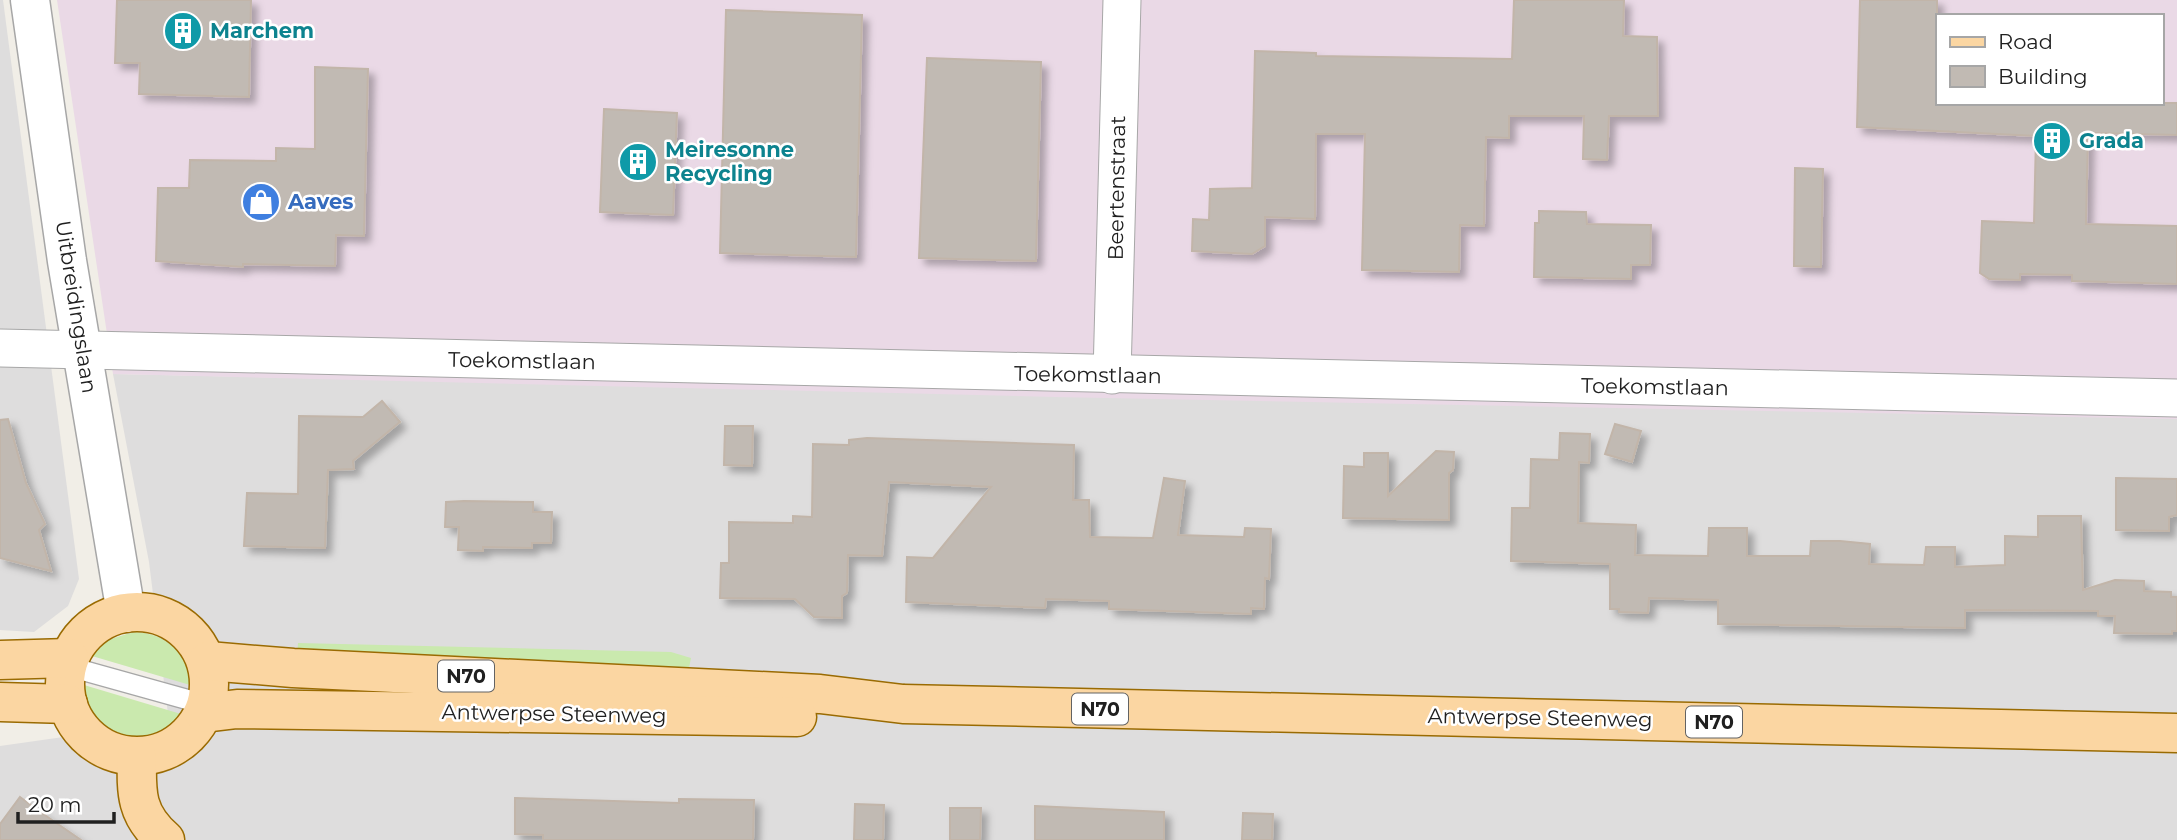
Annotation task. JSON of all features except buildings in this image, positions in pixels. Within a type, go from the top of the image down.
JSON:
[{"type":"main road","points":[[146,612],[174,622],[193,638],[208,661],[210,681],[206,709],[185,739],[171,749],[137,757],[112,752],[82,731],[68,704],[68,662],[75,646],[95,626],[126,613],[146,612]]},
{"type":"main road","points":[[0,660],[68,662]]},
{"type":"main road","name":"Antwerpse Steenweg","points":[[208,661],[293,668],[807,693],[903,704],[2177,733]]},
{"type":"main road","points":[[0,702],[68,704]]},
{"type":"main road","name":"Antwerpse Steenweg","points":[[206,709],[828,716],[903,704]]},
{"type":"main road","points":[[137,757],[140,809],[153,830],[165,840]]},
{"type":"street","name":"Uitbreidingslaan","points":[[30,0],[126,613]]},
{"type":"street","name":"Beertenstraat","points":[[1112,375],[1122,0]]},
{"type":"street","name":"Toekomstlaan","points":[[0,348],[2177,397]]},
{"type":"lane","points":[[68,662],[206,709]]},
{"type":"shaded area","points":[[0,0],[3,0],[79,579],[68,606],[34,632],[0,630]]},
{"type":"shaded area","points":[[57,0],[2177,0],[2177,419],[1055,397],[113,374]]},
{"type":"shaded area","points":[[113,374],[2177,418],[2177,840],[0,840],[0,746],[169,722],[149,562]]},
{"type":"green space","points":[[133,632],[155,636],[173,646],[185,663],[190,685],[92,656],[108,640]]},
{"type":"green space","points":[[298,643],[671,652],[691,658],[689,668],[297,658]]},
{"type":"green space","points":[[84,685],[181,714],[168,728],[153,736],[137,739],[122,737],[109,730],[97,718]]},
{"type":"place","name":"Marchem","points":[[183,31]]},
{"type":"place","name":"Grada","points":[[2052,141]]},
{"type":"place","name":"Meiresonne Recycling","points":[[638,162]]},
{"type":"place","name":"Aaves","points":[[261,202]]}]
